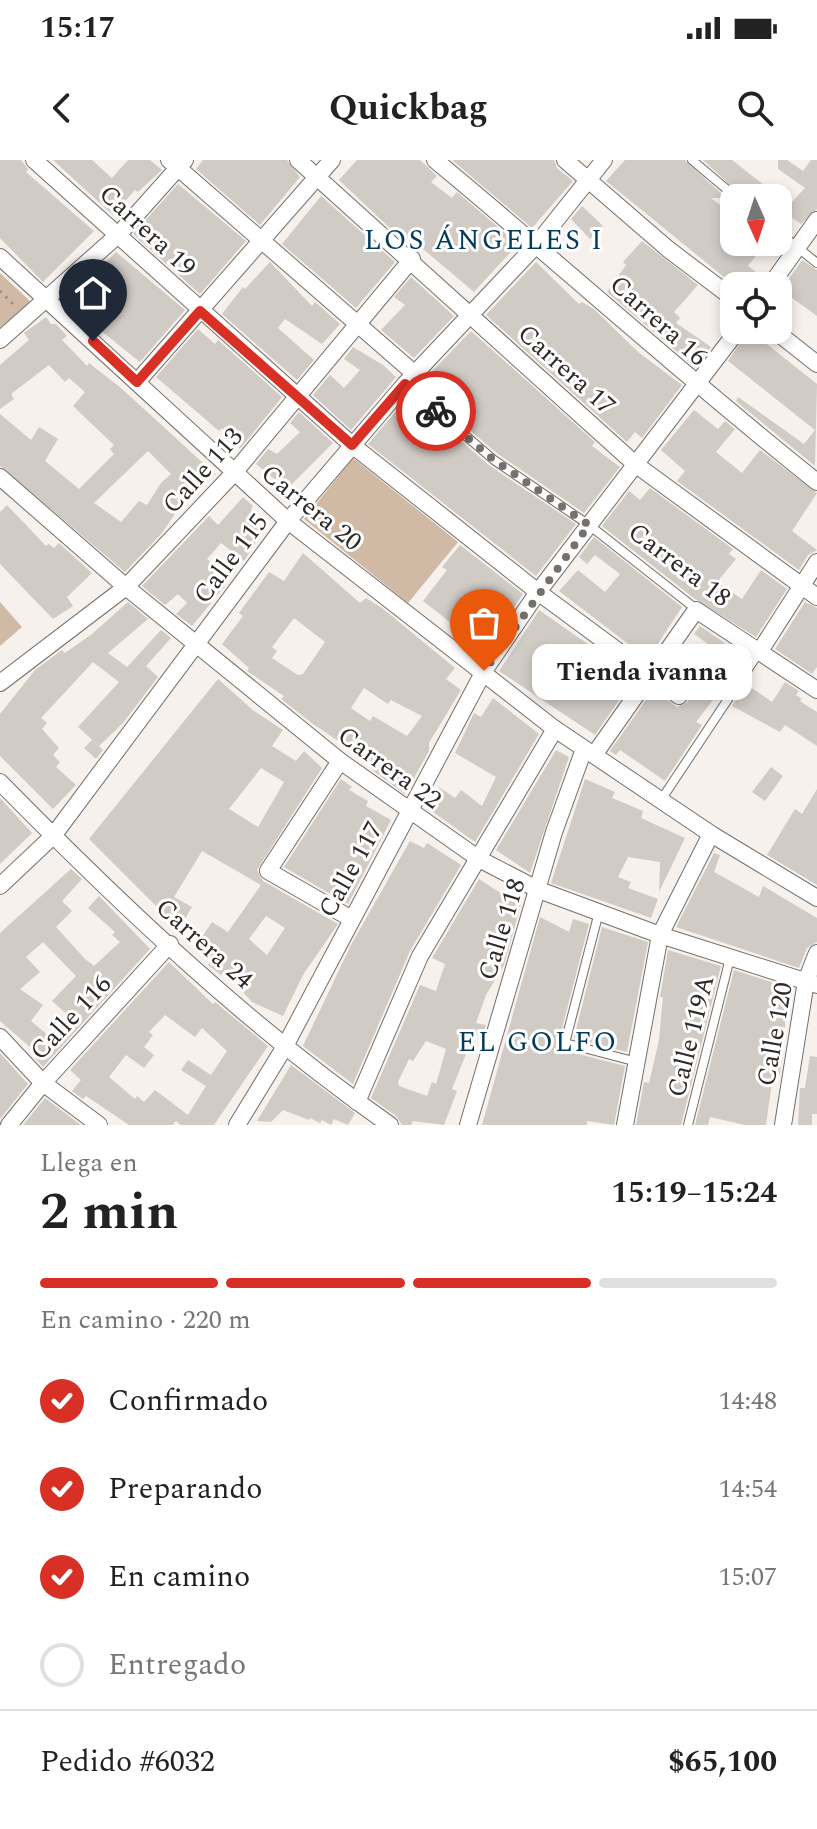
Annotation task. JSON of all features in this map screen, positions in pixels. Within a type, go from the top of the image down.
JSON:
[{"type":"street","name":"Carrera 19","points":[[34,160],[352,445],[538,592],[679,696]]},
{"type":"street","name":"Carrera 17","points":[[298,160],[412,259],[635,464],[817,597]]},
{"type":"street","points":[[137,382],[332,160]]},
{"type":"street","name":"Carrera 16","points":[[435,160],[537,244],[696,386],[817,482]]},
{"type":"street","points":[[565,160],[668,249],[720,288]]},
{"type":"street","name":"Calle 115","points":[[0,886],[53,836],[288,521],[469,313],[537,244],[604,160]]},
{"type":"street","points":[[0,340],[48,301],[119,234],[177,163],[259,242],[358,326],[410,379]]},
{"type":"street","points":[[780,272],[817,220]]},
{"type":"street","name":"Carrera 20","points":[[0,257],[233,474],[288,521],[555,729],[711,834],[817,898]]},
{"type":"street","name":"Calle 113","points":[[0,683],[126,587],[233,474],[412,259]]},
{"type":"street","name":"Calle 117","points":[[237,1125],[284,1048],[350,918],[484,671],[538,592],[728,344]]},
{"type":"street","points":[[792,344],[817,364]]},
{"type":"street","name":"Carrera 22","points":[[0,477],[126,587],[340,761],[408,812],[479,859],[539,890],[660,935],[812,983]]},
{"type":"street","points":[[760,651],[817,562]]},
{"type":"street","name":"Carrera 18","points":[[696,610],[817,690]]},
{"type":"street","name":"Calle 118","points":[[468,1125],[554,832],[589,752],[696,610]]},
{"type":"street","points":[[357,1102],[420,956],[555,729]]},
{"type":"street","points":[[340,761],[268,871],[350,918]]},
{"type":"street","name":"Carrera 24","points":[[0,782],[53,836],[284,1048],[390,1125]]},
{"type":"street","points":[[625,1125],[660,935],[711,834]]},
{"type":"street","name":"Calle 116","points":[[9,1125],[43,1083],[170,944]]},
{"type":"street","name":"Calle 120","points":[[783,1125],[817,953]]},
{"type":"street","points":[[0,1037],[43,1083],[99,1125]]},
{"type":"lane","points":[[692,160],[720,184]]},
{"type":"lane","points":[[792,244],[817,263]]},
{"type":"lane","name":"Carrera 18","points":[[410,379],[494,460],[589,525],[696,610]]},
{"type":"lane","points":[[661,801],[760,651]]},
{"type":"lane","points":[[599,912],[565,1043],[637,1063]]},
{"type":"lane","name":"Calle 119A","points":[[688,1125],[730,957]]},
{"type":"path","points":[[0,291],[27,318]]},
{"type":"shaded area","points":[[0,273],[31,302],[0,328]]},
{"type":"shaded area","points":[[353,458],[458,542],[408,603],[304,519]]},
{"type":"shaded area","points":[[0,602],[22,627],[0,646]]},
{"type":"building","points":[[0,160],[21,160],[28,169],[26,172],[94,231],[43,282],[0,238]]},
{"type":"building","points":[[53,160],[92,160],[112,178],[128,160],[150,160],[162,170],[138,192],[135,190],[113,215]]},
{"type":"building","points":[[203,160],[287,160],[300,177],[260,225],[196,169]]},
{"type":"building","points":[[357,160],[420,160],[437,176],[431,182],[452,198],[457,192],[518,244],[474,292],[397,227],[393,231],[339,180]]},
{"type":"building","points":[[452,160],[554,160],[557,168],[573,181],[532,228]]},
{"type":"building","points":[[625,160],[685,160],[720,192],[720,198],[711,198],[720,205],[720,256],[756,256],[748,266],[756,272],[720,274],[606,181]]},
{"type":"building","points":[[703,160],[732,160],[763,184],[729,184]]},
{"type":"building","points":[[778,160],[787,160],[803,171],[811,160],[817,160],[817,209],[801,224],[792,218],[792,202],[805,188],[778,169]]},
{"type":"building","points":[[178,184],[246,241],[200,294],[133,234]]},
{"type":"building","points":[[321,196],[395,262],[356,308],[282,244]]},
{"type":"building","points":[[582,206],[603,226],[590,239],[571,219]]},
{"type":"building","points":[[642,241],[698,285],[674,312],[680,318],[676,323],[711,347],[696,368],[607,292],[626,265],[623,262]]},
{"type":"building","points":[[116,252],[185,310],[140,362],[71,307],[110,265],[106,262]]},
{"type":"building","points":[[802,260],[817,270],[817,316],[792,298],[792,274]]},
{"type":"building","points":[[270,262],[312,306],[315,302],[340,324],[322,344],[285,319],[278,328],[314,360],[297,380],[222,314],[243,287],[245,289]]},
{"type":"building","points":[[536,262],[579,304],[582,302],[594,309],[638,352],[682,385],[642,438],[635,432],[627,442],[486,315]]},
{"type":"building","points":[[411,277],[454,316],[414,358],[381,330],[405,305],[394,297]]},
{"type":"building","points":[[46,317],[51,324],[56,324],[67,336],[62,340],[87,366],[89,363],[121,388],[215,474],[179,508],[162,533],[125,572],[0,466],[0,414],[31,440],[39,427],[58,439],[45,461],[79,489],[114,454],[110,449],[114,445],[73,406],[85,392],[69,378],[65,382],[49,365],[11,394],[14,399],[0,409],[0,365],[29,340],[24,333]],"holes":[[[148,451],[171,474],[147,505],[139,501],[121,522],[94,503]]]},
{"type":"building","points":[[198,329],[215,344],[218,340],[282,397],[240,449],[222,428],[219,431],[156,377]]},
{"type":"building","points":[[471,331],[595,442],[592,446],[620,467],[584,513],[498,454],[418,386]]},
{"type":"building","points":[[740,344],[767,344],[817,384],[815,466],[736,401],[738,397],[804,444],[815,430],[728,361]]},
{"type":"building","points":[[353,347],[383,365],[396,377],[351,430],[313,395],[330,375],[344,388],[360,370],[344,359]]},
{"type":"building","points":[[409,396],[490,466],[576,524],[536,576],[368,444]]},
{"type":"building","points":[[694,410],[718,429],[725,421],[735,429],[716,452],[742,473],[760,450],[817,493],[792,531],[817,550],[808,555],[799,570],[677,481],[685,471],[661,450]]},
{"type":"building","points":[[299,412],[333,443],[287,489],[256,464],[268,449],[277,454],[300,432],[290,423]]},
{"type":"building","points":[[650,488],[733,549],[729,554],[736,559],[717,582],[742,599],[761,570],[787,589],[756,637],[695,599],[602,526],[629,491],[640,500]]},
{"type":"building","points":[[243,497],[253,506],[251,510],[260,519],[257,522],[264,530],[244,561],[221,543],[207,559],[227,575],[219,583],[225,586],[192,626],[176,614],[187,603],[178,594],[165,605],[142,586],[209,516],[218,525]]},
{"type":"building","points":[[7,505],[46,546],[49,544],[54,548],[59,543],[92,573],[67,597],[73,606],[53,619],[0,564],[0,512]]},
{"type":"building","points":[[594,537],[682,607],[648,659],[559,591],[578,570],[605,592],[620,574],[595,555],[587,564],[579,557]]},
{"type":"building","points":[[460,545],[523,594],[490,642],[483,637],[475,649],[461,639],[465,634],[423,601],[447,570],[442,567]]},
{"type":"building","points":[[303,553],[360,603],[366,598],[382,608],[455,668],[446,679],[461,690],[429,743],[429,751],[405,794],[372,770],[374,765],[281,699],[284,696],[247,671],[249,668],[222,644],[243,616],[239,613],[269,572],[284,581]],"holes":[[[294,618],[325,642],[303,674],[298,675],[272,658],[277,651],[272,647]],[[364,688],[388,704],[391,700],[422,716],[407,736],[373,716],[370,721],[351,708]]]},
{"type":"building","points":[[128,602],[148,619],[108,653],[127,667],[161,630],[171,638],[146,666],[158,677],[123,723],[99,746],[78,727],[119,682],[93,662],[41,718],[47,723],[42,729],[59,748],[53,755],[60,762],[56,767],[76,785],[53,809],[0,756],[0,714],[35,670],[62,650],[65,653],[92,634]]},
{"type":"building","points":[[805,602],[817,608],[817,667],[812,674],[775,649]]},
{"type":"building","points":[[539,610],[635,677],[595,735],[499,671]]},
{"type":"building","points":[[700,626],[725,643],[719,652],[694,634]]},
{"type":"building","points":[[680,652],[707,673],[715,659],[737,673],[720,699],[716,696],[696,722],[702,725],[665,781],[620,750],[616,755],[610,751],[653,690],[677,707],[688,702],[689,691],[666,672]]},
{"type":"building","points":[[218,679],[254,711],[283,730],[272,746],[296,761],[304,751],[322,768],[257,870],[263,881],[338,924],[303,975],[283,1016],[252,1002],[242,991],[246,986],[225,971],[221,975],[208,965],[212,960],[194,949],[212,922],[228,932],[261,885],[202,851],[174,897],[192,907],[182,924],[164,914],[89,839]],"holes":[[[261,768],[284,782],[258,827],[229,809]],[[266,916],[285,928],[267,955],[249,939]]]},
{"type":"building","points":[[785,682],[799,691],[796,695],[802,699],[800,701],[817,712],[817,746],[785,725],[780,732],[732,706],[746,684],[772,702]]},
{"type":"building","points":[[493,698],[539,734],[475,842],[426,807],[439,787],[455,798],[461,790],[482,806],[496,777],[455,753],[474,713],[481,717]]},
{"type":"building","points":[[92,740],[103,750],[96,759],[84,748]]},
{"type":"building","points":[[556,750],[569,757],[530,873],[496,850]]},
{"type":"building","points":[[771,767],[783,776],[765,801],[752,792]]},
{"type":"building","points":[[341,779],[352,787],[349,790],[368,801],[366,806],[391,820],[348,904],[284,867]]},
{"type":"building","points":[[585,779],[615,792],[612,798],[643,811],[641,818],[685,838],[659,892],[660,862],[628,857],[618,877],[631,882],[628,888],[658,899],[651,918],[551,883]]},
{"type":"building","points":[[817,789],[817,885],[767,855],[795,809],[802,814]]},
{"type":"building","points":[[0,798],[32,833],[0,864]]},
{"type":"building","points":[[410,841],[424,848],[427,843],[461,865],[410,951],[353,1084],[303,1046],[351,945]]},
{"type":"building","points":[[714,853],[720,855],[714,872],[759,897],[763,886],[817,918],[817,942],[807,948],[799,968],[676,927]]},
{"type":"building","points":[[71,869],[82,879],[62,901],[72,911],[56,927],[85,959],[94,966],[120,942],[112,935],[115,932],[88,908],[99,896],[150,949],[43,1067],[35,1058],[38,1054],[0,1021],[0,933]],"holes":[[[43,942],[76,976],[52,1001],[68,1015],[49,1036],[31,1021],[43,1005],[20,989],[40,972],[26,957]]]},
{"type":"building","points":[[479,879],[513,901],[517,894],[523,897],[504,965],[486,995],[476,1023],[486,1025],[483,1036],[474,1034],[452,1089],[457,1091],[444,1125],[413,1121],[411,1125],[402,1125],[396,1116],[371,1098],[420,985],[436,991],[445,964],[432,958]],"holes":[[[426,1041],[446,1049],[436,1084],[432,1082],[427,1096],[399,1086],[409,1059],[413,1061]]]},
{"type":"building","points":[[540,917],[569,932],[573,919],[589,924],[558,1044],[563,1050],[625,1066],[614,1125],[587,1121],[587,1125],[482,1125]]},
{"type":"building","points":[[602,927],[648,942],[627,1052],[574,1038]]},
{"type":"building","points":[[668,950],[721,966],[681,1125],[636,1125],[644,1082],[649,1083],[659,1040],[663,997],[660,997]]},
{"type":"building","points":[[169,962],[213,1004],[215,1002],[268,1046],[214,1125],[181,1125],[176,1121],[173,1125],[129,1125],[86,1096],[83,1099],[72,1091],[81,1080],[70,1070]],"holes":[[[165,1015],[195,1037],[202,1028],[227,1051],[211,1075],[188,1060],[181,1070],[206,1086],[188,1115],[155,1090],[144,1102],[137,1096],[135,1099],[109,1077],[126,1055],[144,1068],[154,1055],[144,1047],[153,1035],[149,1032]]]},
{"type":"building","points":[[734,970],[793,989],[789,1017],[786,1016],[780,1075],[773,1075],[766,1125],[745,1125],[710,1117],[708,1125],[695,1125]]},
{"type":"building","points":[[0,1053],[28,1084],[0,1119]]},
{"type":"building","points":[[810,1056],[817,1057],[817,1114],[812,1114],[812,1125],[798,1125],[800,1088],[805,1088]]},
{"type":"building","points":[[291,1065],[355,1113],[348,1125],[334,1119],[331,1125],[322,1120],[320,1123],[283,1110],[271,1122],[257,1121]]},
{"type":"building","points":[[45,1098],[81,1125],[23,1125]]},
{"type":"way so far","points":[[436,411],[494,460],[589,525],[484,671]]},
{"type":"place","name":"Tienda ivanna","points":[[484,671]]},
{"type":"district","name":"LOS ÁNGELES I","points":[[484,239]]},
{"type":"district","name":"EL GOLFO","points":[[538,1041]]},
{"type":"route","points":[[93,341],[137,382],[200,311],[352,445],[405,384],[436,411]]}]
